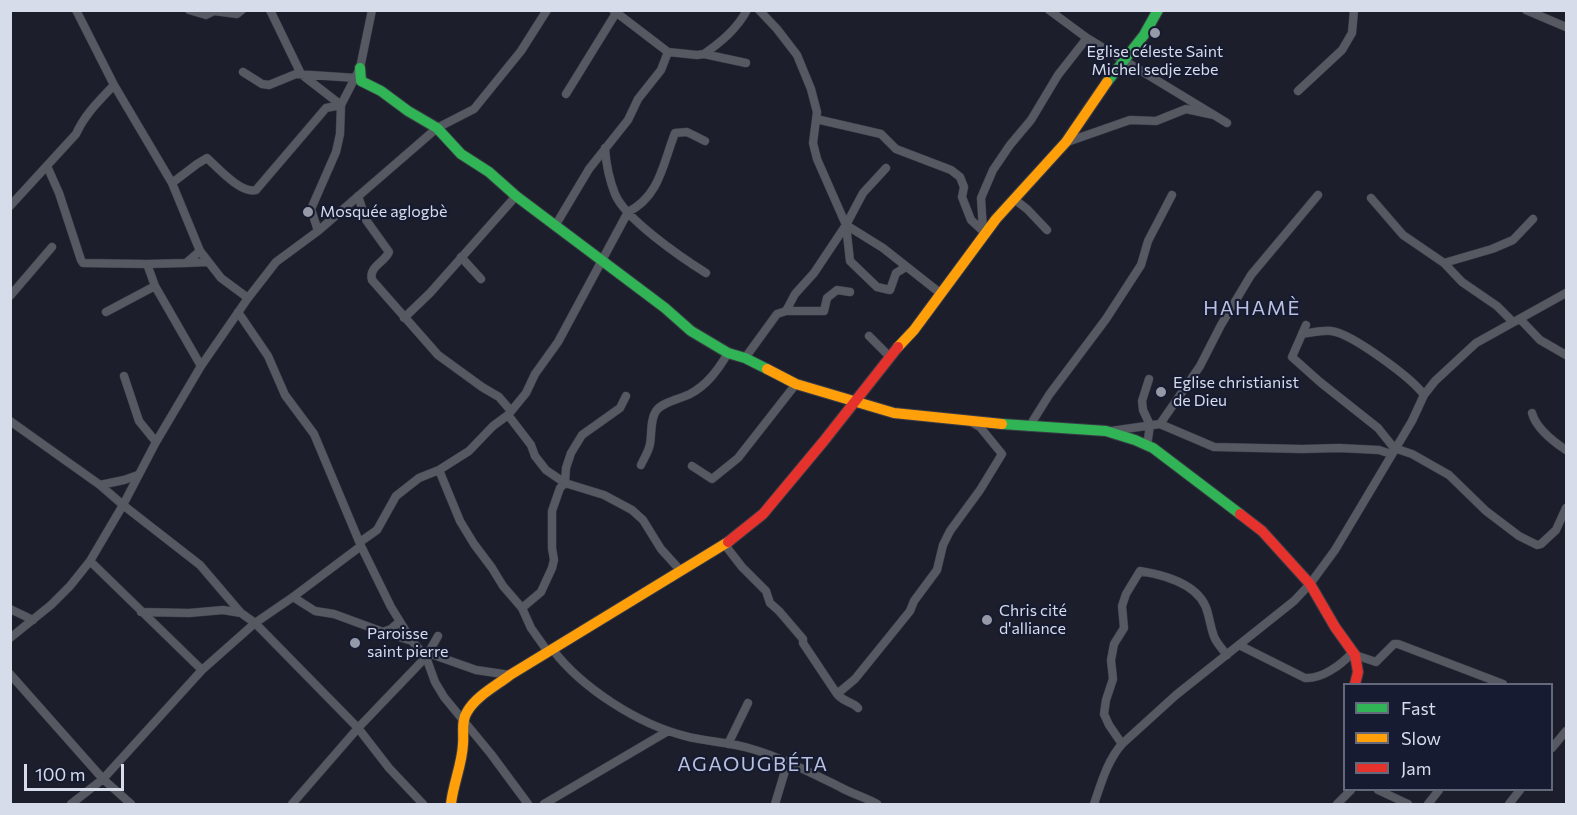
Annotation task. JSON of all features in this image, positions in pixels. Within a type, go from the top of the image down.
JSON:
[{"type":"street","points":[[76,10],[114,86],[172,183],[200,251],[221,278],[248,298]]},
{"type":"street","points":[[189,10],[206,15],[214,11],[237,14],[242,10]]},
{"type":"street","points":[[270,10],[301,74],[341,105]]},
{"type":"street","points":[[318,231],[311,209],[336,152],[340,134],[341,105],[359,76],[372,10]]},
{"type":"street","points":[[10,638],[70,586],[90,561],[201,366],[276,262],[318,231],[437,128],[474,109],[521,51],[548,10]]},
{"type":"street","points":[[704,54],[729,34],[747,10]]},
{"type":"street","points":[[759,10],[777,29],[796,56],[815,99],[816,119],[813,143],[817,159],[846,225],[850,261],[877,287],[890,290],[896,273],[906,267]]},
{"type":"street","points":[[1049,10],[1087,38],[1227,123]]},
{"type":"street","points":[[451,804],[463,746],[463,721],[467,711],[478,699],[510,675],[654,589],[680,570],[702,560],[764,514],[889,356],[914,330],[984,232],[1066,142],[1082,116],[1144,35],[1158,10]]},
{"type":"street","points":[[1298,92],[1342,50],[1352,33],[1354,10]]},
{"type":"street","points":[[1526,10],[1566,27]]},
{"type":"street","points":[[566,94],[615,12],[668,52],[704,54],[746,63]]},
{"type":"street","points":[[1557,23],[1566,20]]},
{"type":"street","points":[[984,232],[981,198],[993,170],[1031,120],[1058,75],[1087,38]]},
{"type":"street","points":[[555,226],[589,169],[628,120],[638,99],[661,69],[668,52]]},
{"type":"street","points":[[243,72],[262,84],[269,85],[301,74],[359,76],[408,111],[437,128],[462,154],[489,172],[516,196],[665,308],[691,331],[728,353],[745,358],[796,384],[894,413],[1029,427],[1106,431],[1148,446],[1180,467],[1227,506],[1262,531],[1310,584],[1353,654],[1358,672],[1355,683]]},
{"type":"street","points":[[10,206],[76,134],[82,121],[114,86]]},
{"type":"street","points":[[172,183],[207,158],[238,185],[247,190],[256,190],[326,108],[341,105]]},
{"type":"street","points":[[1066,142],[1130,120],[1156,121],[1186,109],[1214,115]]},
{"type":"street","points":[[816,119],[881,134],[896,149],[951,170],[960,177],[964,187],[962,197],[971,220],[984,232]]},
{"type":"street","points":[[71,804],[103,778],[202,670],[255,623],[293,597],[377,530],[396,496],[419,478],[439,470],[468,451],[509,413],[526,393],[535,374],[558,342],[628,213],[646,200],[655,186],[675,133],[687,132],[705,141]]},
{"type":"street","points":[[605,147],[615,195],[628,213],[684,259],[706,273]]},
{"type":"street","points":[[47,166],[59,193],[83,263],[207,262]]},
{"type":"street","points":[[786,311],[795,294],[814,273],[846,225],[863,193],[886,168]]},
{"type":"street","points":[[1029,427],[1049,395],[1106,319],[1141,265],[1148,241],[1172,195]]},
{"type":"street","points":[[1160,424],[1200,366],[1251,275],[1318,195]]},
{"type":"street","points":[[358,196],[366,220],[389,252],[372,270],[371,275],[404,318],[438,355],[499,397],[546,470],[565,483],[604,495],[632,510],[643,520],[662,549],[680,570]]},
{"type":"street","points":[[404,318],[430,293],[516,196]]},
{"type":"street","points":[[1371,198],[1403,235],[1444,263],[1462,282],[1540,340],[1566,355]]},
{"type":"street","points":[[1014,199],[1028,209],[1047,230]]},
{"type":"street","points":[[1444,263],[1492,249],[1513,240],[1533,219]]},
{"type":"street","points":[[846,225],[883,248],[940,293]]},
{"type":"street","points":[[10,296],[52,248]]},
{"type":"street","points":[[186,263],[200,251]]},
{"type":"street","points":[[461,257],[481,279]]},
{"type":"street","points":[[147,264],[155,286],[201,366]]},
{"type":"street","points":[[106,312],[155,286]]},
{"type":"street","points":[[745,358],[777,314],[786,311],[824,311],[827,298],[837,290],[850,292]]},
{"type":"street","points":[[1094,804],[1114,752],[1176,694],[1294,601],[1310,584],[1335,550],[1381,476],[1393,451],[1412,421],[1424,394],[1435,381],[1476,343],[1566,293]]},
{"type":"street","points":[[238,312],[268,356],[285,395],[314,434],[360,544],[399,622],[412,641],[427,655],[476,670],[510,675]]},
{"type":"street","points":[[1306,325],[1292,357],[1378,428],[1393,451]]},
{"type":"street","points":[[1302,334],[1330,331],[1342,334],[1365,346],[1416,384],[1424,394]]},
{"type":"street","points":[[868,336],[889,356]]},
{"type":"street","points":[[641,465],[649,448],[652,421],[656,411],[662,405],[691,394],[719,369],[728,353]]},
{"type":"street","points":[[124,376],[139,421],[156,442]]},
{"type":"street","points":[[1148,446],[1150,425],[1143,410],[1142,401],[1149,379]]},
{"type":"street","points":[[692,466],[712,479],[738,458],[796,384]]},
{"type":"street","points":[[522,608],[541,592],[552,568],[554,560],[552,511],[565,483],[566,468],[582,435],[620,408],[626,396]]},
{"type":"street","points":[[1532,412],[1534,419],[1546,433],[1566,450]]},
{"type":"street","points":[[837,694],[855,679],[910,611],[914,601],[937,570],[943,545],[950,531],[980,490],[1002,454],[980,427],[969,420]]},
{"type":"street","points":[[10,421],[100,484],[200,566],[241,613],[255,623],[358,728],[389,768],[423,804]]},
{"type":"street","points":[[1106,431],[1160,424],[1214,447],[1339,448],[1412,454],[1449,476],[1486,511],[1519,536],[1538,544],[1544,542],[1556,530],[1566,508]]},
{"type":"street","points":[[439,470],[460,521],[503,586],[522,608],[531,628],[550,651],[616,706],[668,731],[755,750],[788,761],[877,804]]},
{"type":"street","points":[[100,484],[138,475]]},
{"type":"street","points":[[725,545],[742,567],[766,591],[770,603],[803,639],[803,643],[837,694],[844,702],[858,708]]},
{"type":"street","points":[[90,561],[202,670]]},
{"type":"street","points":[[1122,744],[1104,714],[1113,679],[1111,660],[1114,644],[1124,628],[1122,606],[1126,594],[1140,571],[1166,576],[1183,583],[1194,592],[1204,603],[1208,612],[1212,635],[1227,655]]},
{"type":"street","points":[[293,597],[315,611],[334,614],[412,641]]},
{"type":"street","points":[[10,609],[33,620]]},
{"type":"street","points":[[141,612],[189,613],[223,610],[241,613]]},
{"type":"street","points":[[383,632],[399,622]]},
{"type":"street","points":[[292,804],[358,728],[427,655],[438,636]]},
{"type":"street","points":[[1353,654],[1376,662],[1394,644],[1398,644],[1500,683]]},
{"type":"street","points":[[1239,645],[1279,666],[1311,679],[1329,671],[1353,654]]},
{"type":"street","points":[[427,655],[432,674],[444,697],[528,804]]},
{"type":"street","points":[[10,674],[103,778],[131,804]]},
{"type":"street","points":[[728,744],[748,703]]},
{"type":"street","points":[[544,804],[668,731]]},
{"type":"street","points":[[1553,746],[1566,731]]},
{"type":"street","points":[[775,804],[788,761]]},
{"type":"street","points":[[1337,804],[1350,791]]},
{"type":"street","points":[[1382,791],[1408,804]]},
{"type":"street","points":[[1428,804],[1438,791]]},
{"type":"street","points":[[1509,804],[1519,791]]},
{"type":"traffic: fast","points":[[1107,82],[1144,35],[1158,10]]},
{"type":"traffic: fast","points":[[360,68],[361,81],[381,91],[408,111],[437,128],[461,154],[489,172],[516,196],[665,308],[691,331],[728,353],[745,358],[767,369]]},
{"type":"traffic: fast","points":[[1002,424],[1106,431],[1135,440],[1153,448],[1240,514]]},
{"type":"traffic: slow","points":[[898,347],[914,330],[996,219],[1066,142],[1107,82]]},
{"type":"traffic: slow","points":[[767,369],[796,384],[894,413],[1002,424]]},
{"type":"traffic: slow","points":[[451,804],[462,752],[464,719],[476,701],[510,675],[728,542]]},
{"type":"traffic: jam","points":[[728,542],[763,514],[898,347]]},
{"type":"traffic: jam","points":[[1240,514],[1262,531],[1310,584],[1335,627],[1355,655],[1358,672],[1355,683]]},
{"type":"place","name":"Eglise céleste Saint Michel sedje zebe","points":[[1155,33]]},
{"type":"place","name":"Mosquée aglogbè","points":[[308,212]]},
{"type":"place","name":"Eglise christianist de Dieu","points":[[1161,392]]},
{"type":"place","name":"Chris cité d'alliance","points":[[987,620]]},
{"type":"place","name":"Paroisse saint pierre","points":[[355,643]]},
{"type":"district","name":"HAHAMÈ","points":[[1252,308]]},
{"type":"district","name":"AGAOUGBÉTA","points":[[753,764]]}]
